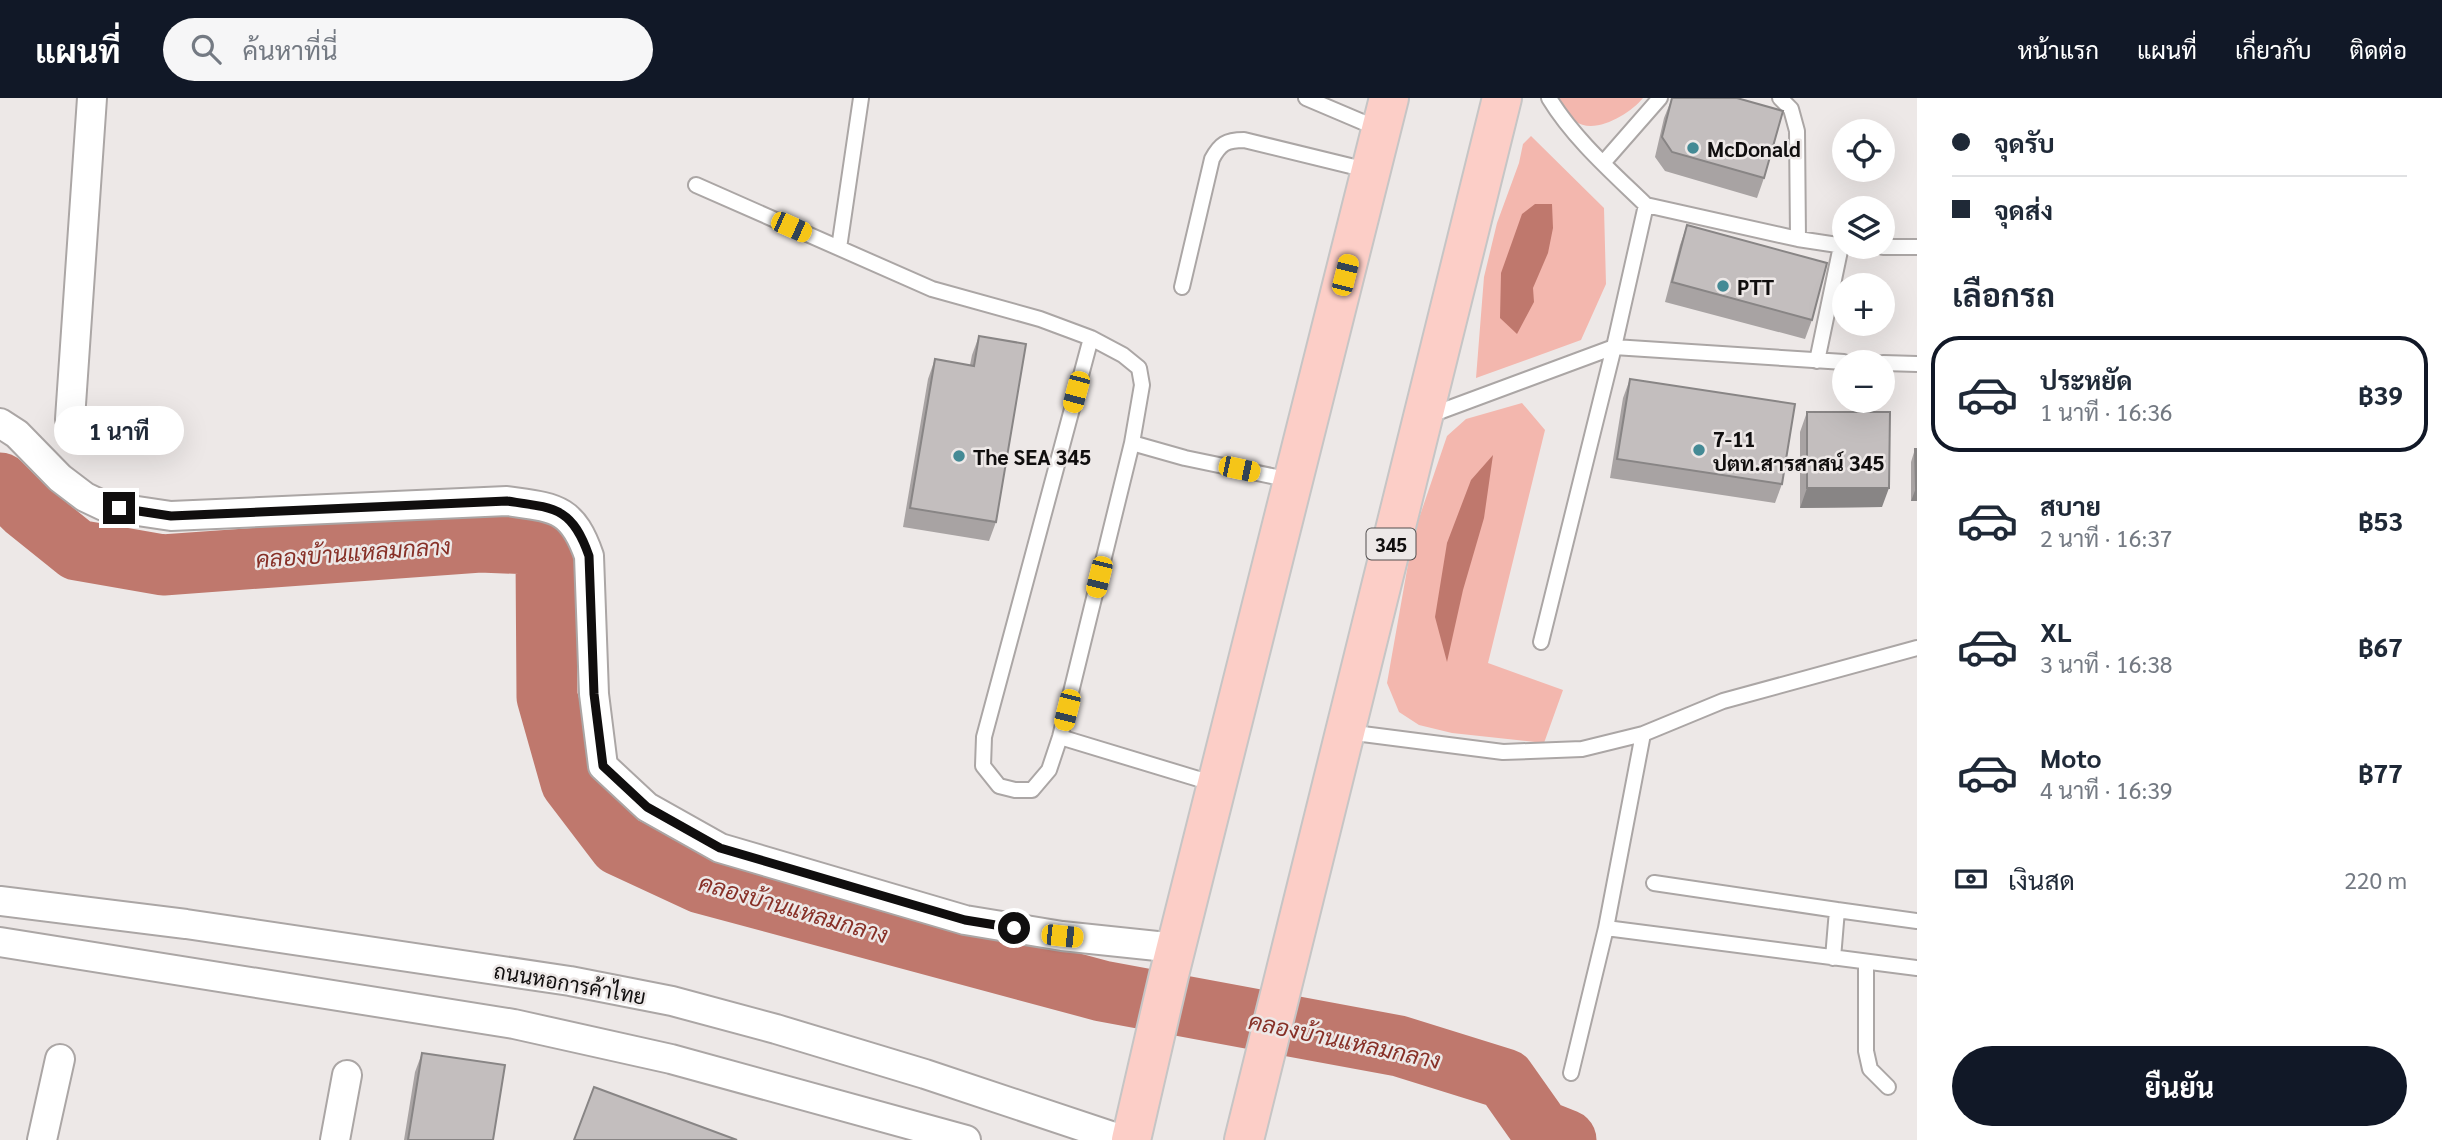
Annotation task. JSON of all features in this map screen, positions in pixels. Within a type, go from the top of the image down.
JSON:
[{"type":"main road","name":"345","points":[[1248,1124],[1502,98]]},
{"type":"main road","points":[[1131,1140],[1147,1063],[1216,784],[1385,114]]},
{"type":"street","points":[[70,419],[92,98]]},
{"type":"street","points":[[0,423],[17,434],[60,478],[85,497],[104,506],[171,516],[507,501],[549,507],[568,517],[582,534],[589,556],[594,694],[603,766],[647,807],[720,848],[965,920],[1062,936],[1172,962]]},
{"type":"street","name":"ถนนหอการค้าไทย","points":[[0,901],[570,981],[672,1001],[925,1074],[1123,1140]]},
{"type":"street","points":[[0,942],[514,1024],[671,1059],[966,1140]]},
{"type":"street","points":[[42,1140],[60,1059]]},
{"type":"street","points":[[335,1140],[347,1075]]},
{"type":"lane","points":[[839,248],[861,98]]},
{"type":"lane","points":[[1306,98],[1385,114]]},
{"type":"lane","points":[[1549,98],[1560,116],[1646,205],[1832,244]]},
{"type":"lane","points":[[1603,163],[1660,98]]},
{"type":"lane","points":[[1780,98],[1791,109],[1797,131],[1798,239]]},
{"type":"lane","points":[[1182,287],[1212,159],[1220,145],[1230,140],[1244,140],[1371,172]]},
{"type":"lane","points":[[696,185],[932,289],[1040,318],[1091,338],[1123,355],[1139,368],[1142,385],[1132,443],[1060,737],[1049,770],[1032,790],[1015,790],[999,786],[983,766],[984,737],[1091,338]]},
{"type":"lane","points":[[1541,642],[1646,205]]},
{"type":"lane","points":[[1895,247],[1917,247]]},
{"type":"lane","points":[[1817,361],[1840,259]]},
{"type":"lane","points":[[1422,419],[1614,347],[1832,362]]},
{"type":"lane","points":[[1895,363],[1917,364]]},
{"type":"lane","points":[[1132,443],[1185,458],[1293,481]]},
{"type":"lane","points":[[1345,731],[1503,752],[1582,749],[1643,734],[1723,701],[1917,648]]},
{"type":"lane","points":[[1571,1073],[1606,928],[1643,734]]},
{"type":"lane","points":[[1060,737],[1216,784]]},
{"type":"lane","points":[[1654,883],[1917,921]]},
{"type":"lane","points":[[1833,958],[1837,910]]},
{"type":"lane","points":[[1606,928],[1917,968]]},
{"type":"lane","points":[[1866,962],[1866,1051],[1870,1069],[1888,1087]]},
{"type":"shaded area","points":[[1559,98],[1643,98],[1621,116],[1592,126],[1572,119]]},
{"type":"shaded area","points":[[1531,136],[1604,208],[1606,284],[1581,340],[1476,378],[1484,277],[1497,223],[1519,163],[1523,144]]},
{"type":"shaded area","points":[[1535,204],[1552,204],[1553,228],[1548,253],[1533,288],[1534,302],[1517,334],[1500,318],[1501,273],[1522,214]]},
{"type":"shaded area","points":[[1522,403],[1545,430],[1488,663],[1563,690],[1544,743],[1452,733],[1419,725],[1399,712],[1387,683],[1413,536],[1447,436],[1466,419]]},
{"type":"shaded area","points":[[1493,455],[1484,518],[1463,590],[1447,662],[1435,617],[1447,543],[1471,480]]},
{"type":"building","points":[[1672,98],[1737,98],[1783,111],[1764,178],[1672,152],[1662,137]]},
{"type":"building","points":[[1687,225],[1827,263],[1812,320],[1672,282]]},
{"type":"building","name":"The SEA 345","points":[[979,336],[1026,344],[996,522],[910,508],[935,359],[974,366]]},
{"type":"building","name":"7-11 ปตท.สารสาสน์ 345","points":[[1630,379],[1795,404],[1782,484],[1617,459]]},
{"type":"building","points":[[1807,412],[1890,413],[1889,488],[1807,488]]},
{"type":"building","points":[[1915,449],[1917,449],[1916,488]]},
{"type":"building","points":[[422,1053],[505,1065],[493,1140],[408,1140]]},
{"type":"building","points":[[594,1087],[737,1140],[574,1140]]},
{"type":"waterway","name":"คลองบ้านแหลมกลาง","points":[[0,483],[26,509],[77,550],[163,565],[480,542],[531,544],[546,556],[547,697],[571,782],[619,845],[701,883],[1102,991],[1399,1046],[1505,1079],[1541,1130],[1566,1140]]},
{"type":"place","name":"McDonald","points":[[1693,148]]},
{"type":"place","name":"PTT","points":[[1723,286]]},
{"type":"place","name":"7-11 ปตท.สารสาสน์ 345","points":[[1699,450]]},
{"type":"place","name":"The SEA 345","points":[[959,456]]},
{"type":"route","points":[[119,508],[171,516],[507,501],[549,507],[568,517],[582,534],[589,556],[594,694],[603,766],[647,807],[720,848],[965,920],[1014,928]]}]
